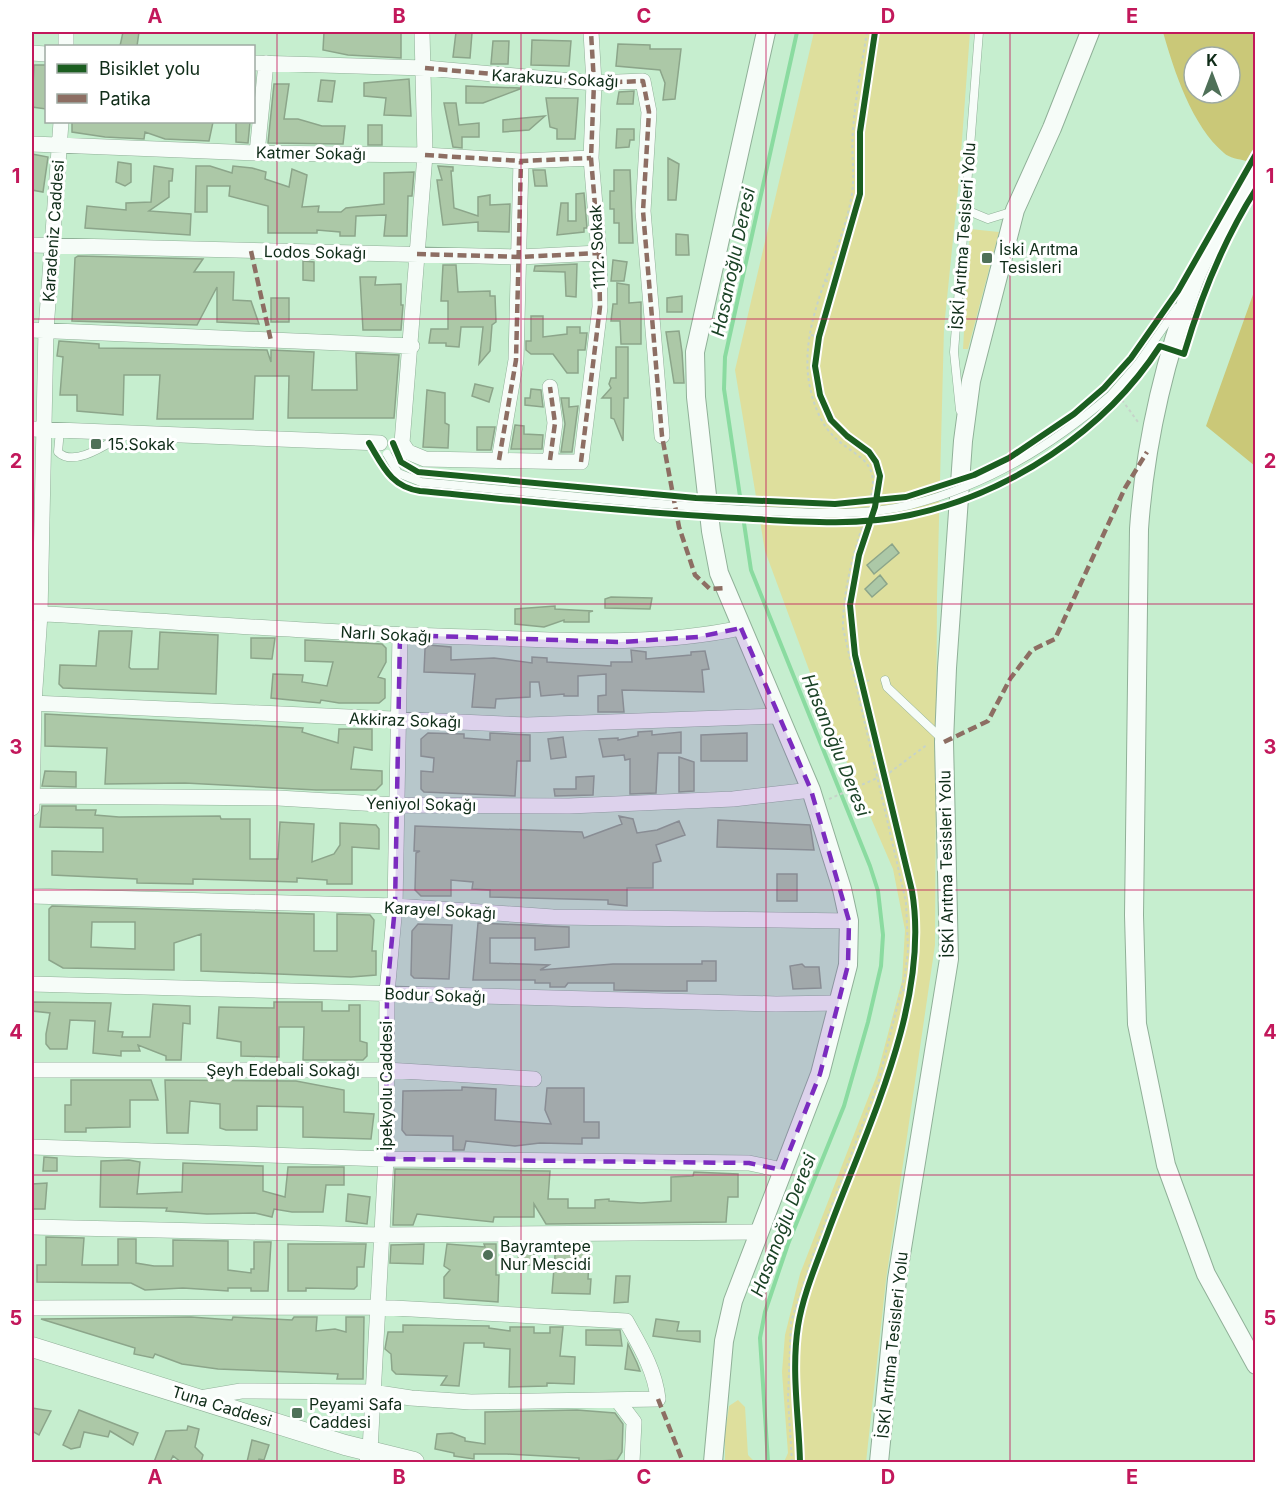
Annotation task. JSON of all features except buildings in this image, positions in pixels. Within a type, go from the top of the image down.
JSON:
[{"type":"main road","name":"Tuna Caddesi","points":[[32,1347],[196,1398],[368,1456],[414,1462]]},
{"type":"street","points":[[422,32],[425,68],[425,154],[402,443],[408,452],[425,459],[550,460],[555,423],[550,387]]},
{"type":"street","name":"1112. Sokak","points":[[550,460],[581,462],[600,307],[599,253],[591,158],[594,83],[591,32]]},
{"type":"street","points":[[713,1462],[724,1341],[733,1301],[820,1074],[848,965],[849,921],[842,889],[811,790],[719,573],[711,531],[696,398],[695,352],[766,32]]},
{"type":"street","name":"İSKİ Arıtma Tesisleri Yolu","points":[[879,1462],[897,1279],[949,959],[944,741],[963,441],[978,348],[1015,210],[1052,128],[1089,32]]},
{"type":"street","points":[[256,153],[260,63]]},
{"type":"street","name":"Karakuzu Sokağı","points":[[260,63],[425,68],[594,83],[643,81],[649,112],[643,211],[662,436]]},
{"type":"street","name":"Karadeniz Caddesi","points":[[32,808],[39,330],[52,246],[61,123]]},
{"type":"street","name":"Katmer Sokağı","points":[[32,144],[60,147],[256,153],[425,154],[521,161],[591,158]]},
{"type":"street","points":[[499,460],[516,360],[521,161]]},
{"type":"street","points":[[1256,170],[1194,280],[1171,350],[1143,475],[1139,530],[1134,915],[1137,1024],[1166,1165],[1206,1274],[1256,1365]]},
{"type":"street","name":"Lodos Sokağı","points":[[32,245],[520,256],[599,253]]},
{"type":"street","points":[[39,330],[411,346]]},
{"type":"street","points":[[38,429],[129,432],[384,448]]},
{"type":"street","name":"Narlı Sokağı","points":[[36,614],[400,635],[621,642],[698,637],[741,628]]},
{"type":"street","name":"İpekyolu Caddesi","points":[[368,1456],[386,1159],[387,993],[394,906],[400,635]]},
{"type":"street","name":"Akkiraz Sokağı","points":[[33,703],[527,725],[779,716]]},
{"type":"street","name":"Yeniyol Sokağı","points":[[32,796],[278,798],[396,805],[569,806],[733,799],[811,790]]},
{"type":"street","name":"Karayel Sokağı","points":[[32,896],[394,906],[553,917],[849,921]]},
{"type":"street","name":"Bodur Sokağı","points":[[32,984],[838,1003]]},
{"type":"street","name":"Şeyh Edebali Sokağı","points":[[32,1070],[386,1070],[534,1080]]},
{"type":"street","points":[[32,1148],[386,1159],[748,1163],[782,1170]]},
{"type":"street","points":[[32,1227],[380,1235],[758,1232]]},
{"type":"street","points":[[32,1308],[376,1307],[626,1321],[657,1383],[658,1399],[471,1402],[411,1398],[372,1392],[241,1391],[196,1398]]},
{"type":"street","points":[[618,1401],[634,1422],[632,1462]]},
{"type":"lane","name":"İSKİ Arıtma Tesisleri Yolu","points":[[963,441],[954,352],[979,32]]},
{"type":"lane","points":[[965,201],[971,212],[988,219],[1015,210]]},
{"type":"lane","points":[[384,448],[398,472],[410,480],[421,482],[695,507],[835,513],[908,506],[978,484],[1047,445],[1111,394],[1162,330],[1194,280]]},
{"type":"lane","points":[[60,430],[58,452],[62,456],[74,458],[129,432]]},
{"type":"lane","points":[[885,680],[887,687],[944,741]]},
{"type":"path","points":[[867,32],[852,134],[852,193],[841,238],[825,281],[808,376],[818,410],[828,430],[862,457],[870,467],[873,478],[869,501]]},
{"type":"path","points":[[870,66],[875,32]]},
{"type":"path","points":[[830,293],[860,194],[860,132],[863,110]]},
{"type":"path","points":[[825,281],[833,282]]},
{"type":"path","points":[[817,347],[815,336],[822,326]]},
{"type":"path","points":[[816,356],[818,384],[823,402]]},
{"type":"path","points":[[1127,390],[1119,399],[1150,438]]},
{"type":"path","points":[[875,507],[880,486],[876,462]]},
{"type":"path","points":[[859,502],[882,500]]},
{"type":"path","points":[[854,521],[872,518],[859,555],[850,605],[855,655],[866,682],[886,778]]},
{"type":"path","points":[[792,1462],[788,1399],[789,1344],[799,1308],[875,1095],[902,990],[908,950],[906,902],[843,628],[843,605],[863,522]]},
{"type":"path","points":[[829,800],[857,787],[886,778],[925,746],[944,741]]},
{"type":"path","points":[[908,873],[915,910]]},
{"type":"path","points":[[796,1390],[799,1308],[888,1073],[909,991],[916,941]]},
{"type":"path","points":[[902,990],[909,991]]},
{"type":"path","points":[[797,1410],[799,1441]]},
{"type":"path","points":[[800,1452],[800,1462]]},
{"type":"highlighted area","points":[[741,628],[811,790],[849,921],[848,965],[820,1074],[782,1170],[749,1163],[386,1159],[387,993],[395,906],[400,635],[621,642],[698,637]]},
{"type":"green space","points":[[814,32],[970,32],[959,180],[944,328],[937,597],[935,945],[886,1280],[866,1462],[784,1462],[788,1453],[782,1372],[785,1335],[800,1274],[877,1075],[902,981],[905,930],[893,869],[822,705],[765,551],[735,370]]},
{"type":"green space","points":[[970,229],[999,232],[968,349],[963,349]]},
{"type":"green space","points":[[738,1400],[745,1407],[748,1455],[755,1462],[725,1462],[725,1433],[729,1406]]},
{"type":"shaded area","points":[[1163,32],[1255,32],[1255,146],[1246,161],[1226,155],[1213,142],[1190,105],[1242,105],[1242,45],[1182,45],[1182,87]]},
{"type":"shaded area","points":[[1255,289],[1256,466],[1206,426]]},
{"type":"waterway","name":"Hasanoğlu Deresi","points":[[768,1462],[760,1338],[765,1312],[788,1244],[844,1106],[881,966],[883,935],[878,891],[870,866],[751,570],[724,389],[725,357],[797,32]]},
{"type":"marked path","points":[[581,462],[600,307],[599,253],[591,158],[594,83],[591,32]]},
{"type":"marked path","points":[[425,68],[594,83],[643,81],[649,112],[643,211],[662,436],[679,527],[695,575],[710,589],[725,588]]},
{"type":"marked path","points":[[425,155],[521,161],[591,158]]},
{"type":"marked path","points":[[499,460],[516,360],[521,161]]},
{"type":"marked path","points":[[251,251],[271,341]]},
{"type":"marked path","points":[[417,254],[520,257],[599,253]]},
{"type":"marked path","points":[[550,387],[555,423],[550,460]]},
{"type":"marked path","points":[[944,742],[988,721],[1010,679],[1032,650],[1055,639],[1125,488],[1147,452]]},
{"type":"marked path","points":[[658,1399],[683,1462]]},
{"type":"cycle path","points":[[800,1462],[795,1360],[800,1314],[814,1269],[891,1066],[912,977],[915,934],[912,891],[855,655],[850,605],[859,555],[875,507],[880,476],[876,462],[869,452],[847,436],[831,420],[820,395],[815,366],[819,337],[860,194],[860,132],[875,32]]},
{"type":"cycle path","points":[[393,443],[401,462],[418,472],[696,498],[835,504],[906,497],[974,475],[1009,458],[1074,414],[1104,388],[1131,358],[1178,291],[1256,154]]},
{"type":"cycle path","points":[[369,443],[395,480],[410,489],[420,491],[658,513],[824,522],[889,519],[947,505],[983,492],[1018,475],[1083,431],[1138,377],[1160,346],[1184,354],[1214,269],[1256,189]]},
{"type":"place","name":"İski Arıtma Tesisleri","points":[[987,258]]},
{"type":"place","name":"15.Sokak","points":[[96,444]]},
{"type":"place","name":"Bayramtepe Nur Mescidi","points":[[488,1255]]},
{"type":"place","name":"Peyami Safa Caddesi","points":[[297,1413]]}]
